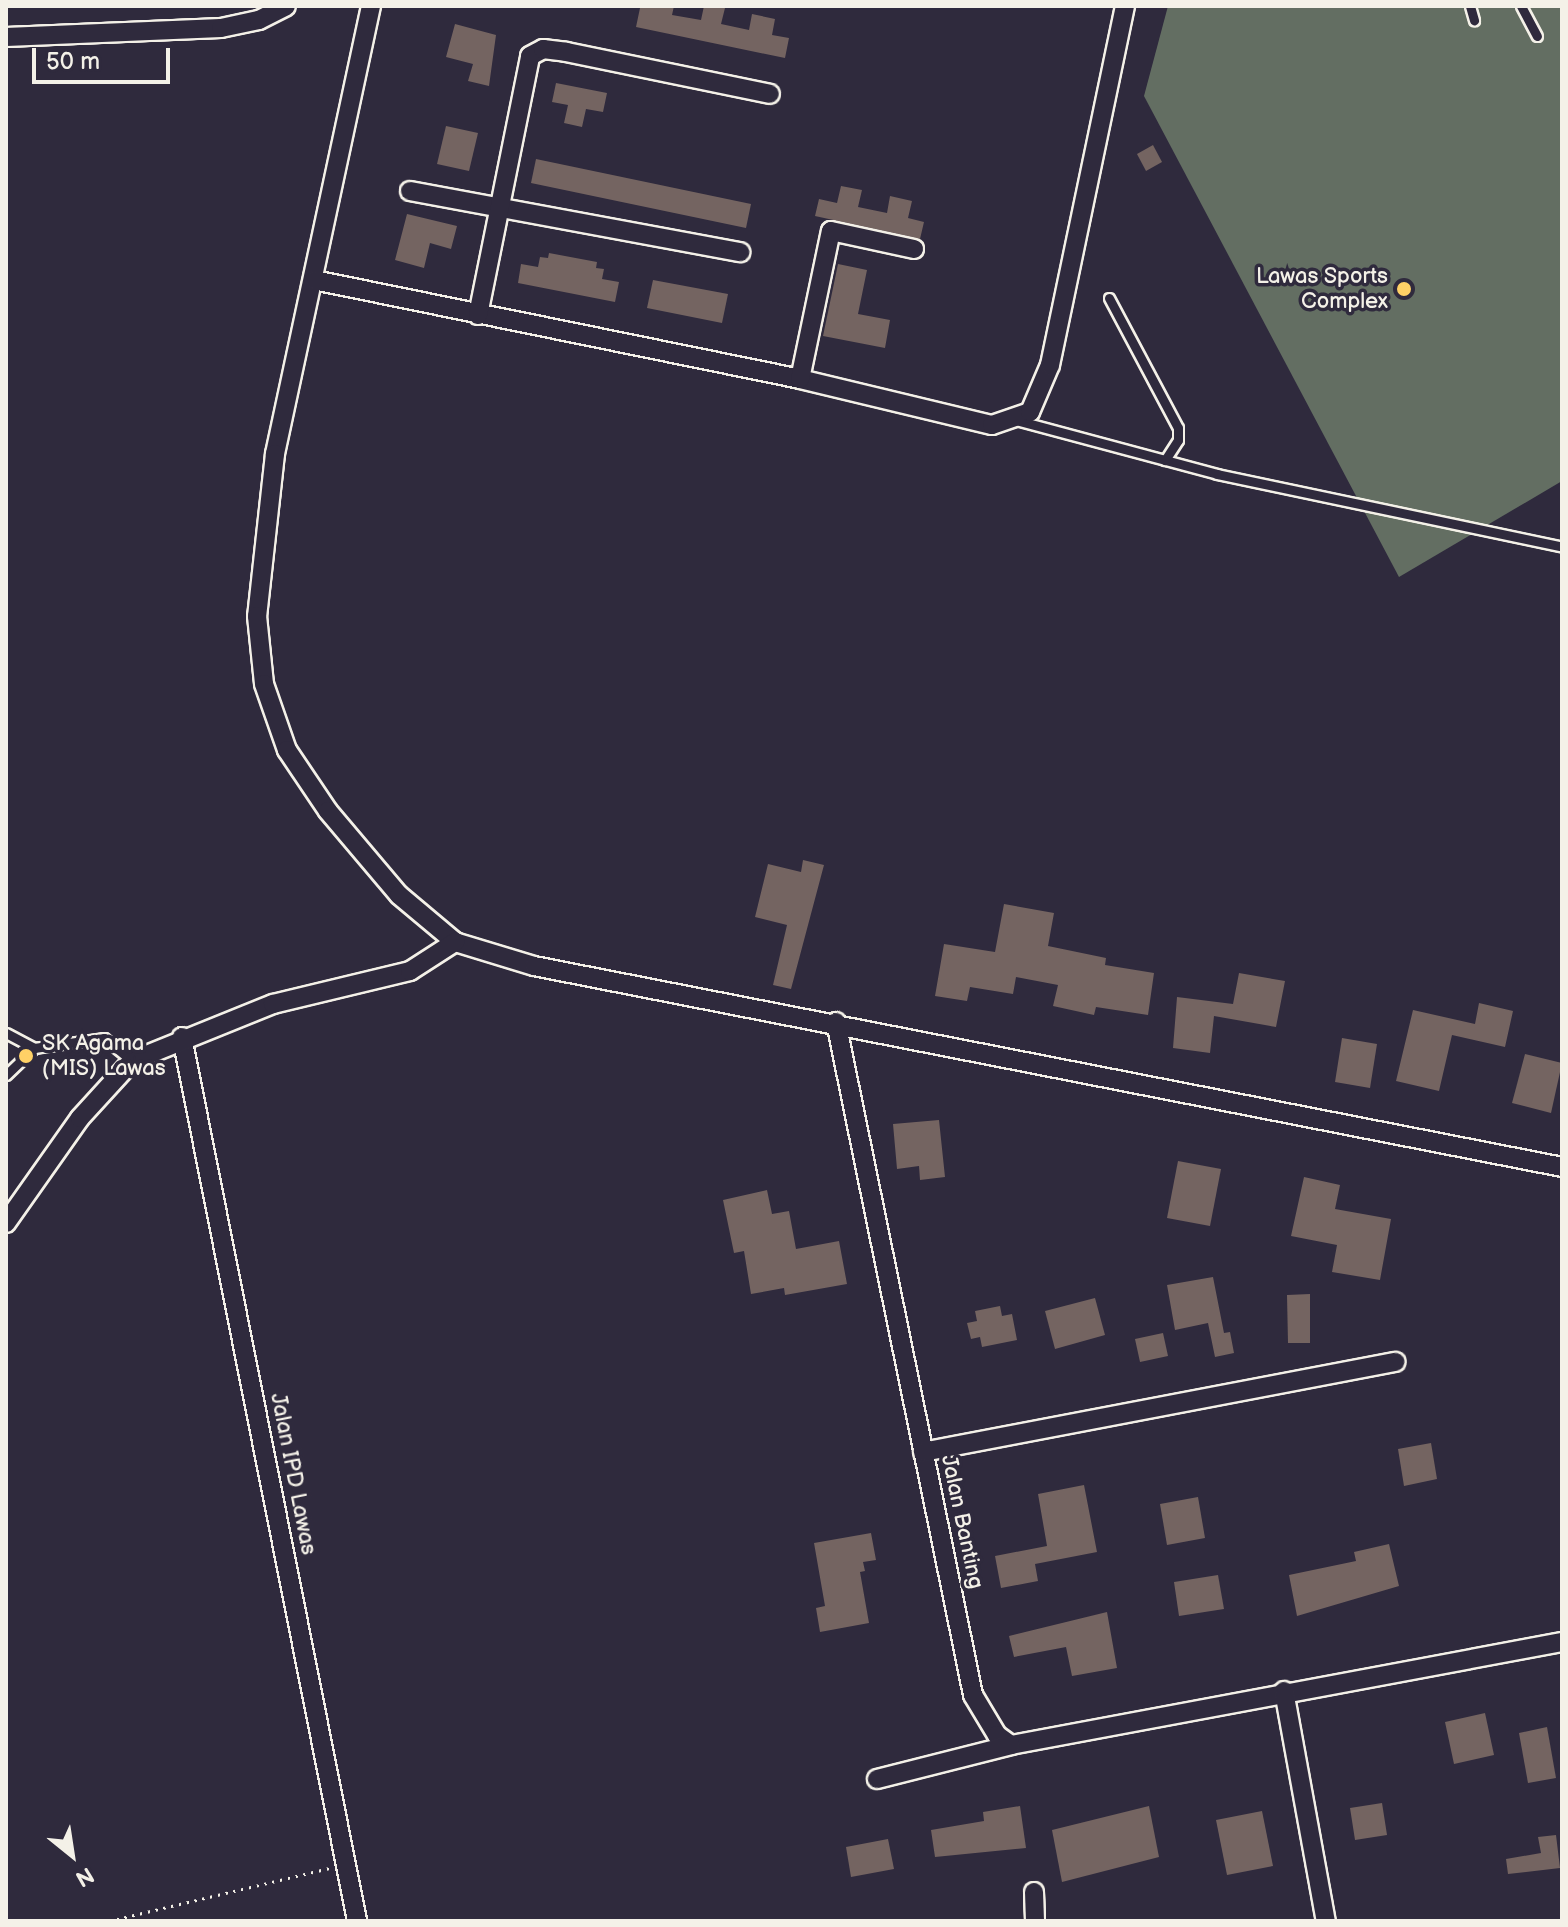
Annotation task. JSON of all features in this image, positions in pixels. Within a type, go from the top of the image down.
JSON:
[{"type":"street","points":[[6,37],[221,28],[259,20],[286,6]]},
{"type":"street","points":[[371,6],[275,454],[260,566],[257,616],[264,684],[287,750],[328,811],[399,895],[455,942],[598,980],[836,1022],[1562,1167]]},
{"type":"street","points":[[314,280],[800,379],[992,425],[1012,419],[1030,412],[1050,365],[1125,6]]},
{"type":"street","points":[[478,315],[526,64],[543,49],[770,94]]},
{"type":"street","points":[[410,191],[498,210],[740,252]]},
{"type":"street","points":[[800,379],[831,231],[914,249]]},
{"type":"street","points":[[6,1223],[80,1118],[132,1061],[182,1037],[273,1004],[410,971],[455,942]]},
{"type":"street","name":"Jalan Banting","points":[[836,1022],[973,1695],[985,1722],[1011,1745]]},
{"type":"street","name":"Jalan IPD Lawas","points":[[182,1037],[357,1921]]},
{"type":"street","points":[[923,1452],[1396,1362]]},
{"type":"street","points":[[877,1779],[1011,1745],[1284,1691],[1562,1642]]},
{"type":"street","points":[[1284,1691],[1326,1921]]},
{"type":"street","points":[[1034,1892],[1035,1921]]},
{"type":"lane","points":[[1470,6],[1474,20]]},
{"type":"lane","points":[[1521,6],[1537,36]]},
{"type":"lane","points":[[1109,298],[1178,428],[1178,440],[1165,460]]},
{"type":"lane","points":[[1012,419],[1165,460],[1562,547]]},
{"type":"lane","points":[[6,1033],[34,1048]]},
{"type":"lane","points":[[6,1075],[34,1048],[104,1038],[132,1061]]},
{"type":"path","points":[[109,1921],[346,1865]]},
{"type":"green space","name":"Lawas Sports Complex","points":[[1168,6],[1562,6],[1562,481],[1399,577],[1144,96]]},
{"type":"building","points":[[674,6],[672,15],[701,20],[704,6],[725,8],[721,24],[749,30],[752,14],[775,19],[772,35],[789,38],[785,58],[636,27],[640,8]]},
{"type":"building","points":[[455,24],[496,35],[489,86],[468,81],[473,64],[446,57]]},
{"type":"building","points":[[556,83],[607,93],[603,112],[586,109],[582,127],[564,123],[568,105],[552,102]]},
{"type":"building","points":[[446,126],[478,133],[469,171],[437,164]]},
{"type":"building","points":[[1153,145],[1162,162],[1146,171],[1137,154]]},
{"type":"building","points":[[536,159],[751,204],[746,228],[531,183]]},
{"type":"building","points":[[841,186],[862,190],[858,207],[887,213],[890,196],[912,201],[908,218],[924,222],[920,239],[815,216],[819,199],[837,203]]},
{"type":"building","points":[[407,214],[457,226],[451,249],[430,243],[424,268],[395,260]]},
{"type":"building","points":[[549,253],[597,262],[596,268],[604,269],[602,279],[619,282],[615,302],[518,283],[521,264],[538,267],[540,257],[548,258]]},
{"type":"building","points":[[838,264],[867,270],[858,314],[890,320],[885,348],[823,336]]},
{"type":"building","points":[[653,280],[728,294],[722,323],[647,308]]},
{"type":"building","points":[[803,860],[824,865],[791,989],[773,985],[787,925],[755,917],[768,864],[801,872]]},
{"type":"building","points":[[1004,904],[1054,913],[1048,946],[1106,958],[1105,965],[1154,973],[1148,1015],[1096,1007],[1094,1015],[1053,1006],[1058,985],[1016,977],[1013,994],[970,987],[967,1001],[935,996],[944,944],[995,952]]},
{"type":"building","points":[[1239,973],[1285,981],[1276,1027],[1214,1016],[1210,1053],[1173,1048],[1177,997],[1233,1004]]},
{"type":"building","points":[[1479,1003],[1513,1011],[1505,1047],[1452,1035],[1439,1091],[1396,1081],[1413,1010],[1475,1024]]},
{"type":"building","points":[[1342,1038],[1377,1044],[1370,1088],[1335,1082]]},
{"type":"building","points":[[1525,1054],[1562,1063],[1551,1113],[1512,1103]]},
{"type":"building","points":[[939,1120],[945,1177],[920,1180],[919,1166],[897,1169],[893,1124]]},
{"type":"building","points":[[1178,1161],[1221,1169],[1210,1226],[1167,1218]]},
{"type":"building","points":[[1304,1177],[1340,1185],[1335,1209],[1391,1219],[1380,1280],[1332,1272],[1337,1245],[1291,1236]]},
{"type":"building","points":[[767,1190],[772,1214],[789,1211],[796,1249],[839,1241],[847,1284],[785,1295],[784,1288],[751,1294],[744,1251],[734,1253],[723,1200]]},
{"type":"building","points":[[1213,1277],[1224,1333],[1230,1332],[1234,1353],[1215,1357],[1208,1323],[1175,1330],[1167,1285]]},
{"type":"building","points":[[1310,1294],[1310,1343],[1288,1343],[1287,1295]]},
{"type":"building","points":[[1095,1298],[1105,1335],[1055,1349],[1045,1311]]},
{"type":"building","points":[[1000,1306],[1002,1316],[1012,1314],[1017,1340],[982,1347],[980,1337],[971,1339],[967,1323],[977,1321],[975,1311]]},
{"type":"building","points":[[1163,1333],[1168,1356],[1140,1362],[1135,1339]]},
{"type":"building","points":[[1431,1443],[1437,1479],[1404,1486],[1398,1449]]},
{"type":"building","points":[[1084,1485],[1097,1552],[1035,1564],[1038,1581],[1001,1588],[995,1556],[1047,1546],[1038,1494]]},
{"type":"building","points":[[1198,1497],[1205,1538],[1167,1545],[1160,1504]]},
{"type":"building","points":[[871,1533],[876,1560],[863,1562],[865,1571],[860,1572],[869,1623],[820,1632],[816,1608],[825,1606],[814,1543]]},
{"type":"building","points":[[1389,1544],[1399,1586],[1297,1616],[1289,1575],[1356,1561],[1354,1552]]},
{"type":"building","points":[[1218,1575],[1224,1609],[1179,1616],[1174,1582]]},
{"type":"building","points":[[1107,1612],[1117,1668],[1072,1676],[1066,1647],[1014,1657],[1009,1636]]},
{"type":"building","points":[[1485,1713],[1494,1755],[1454,1764],[1445,1722]]},
{"type":"building","points":[[1547,1727],[1556,1778],[1528,1783],[1519,1733]]},
{"type":"building","points":[[1382,1803],[1387,1835],[1355,1840],[1350,1808]]},
{"type":"building","points":[[1020,1806],[1026,1848],[935,1857],[931,1830],[984,1821],[983,1812]]},
{"type":"building","points":[[1149,1806],[1159,1857],[1062,1882],[1052,1830]]},
{"type":"building","points":[[1262,1811],[1273,1866],[1227,1875],[1216,1820]]},
{"type":"building","points":[[1556,1835],[1560,1868],[1508,1874],[1506,1859],[1541,1853],[1538,1837]]},
{"type":"building","points":[[888,1839],[894,1869],[851,1877],[846,1847]]},
{"type":"place","name":"Lawas Sports Complex","points":[[1404,289]]},
{"type":"place","name":"SK Agama (MIS) Lawas","points":[[26,1056]]}]
